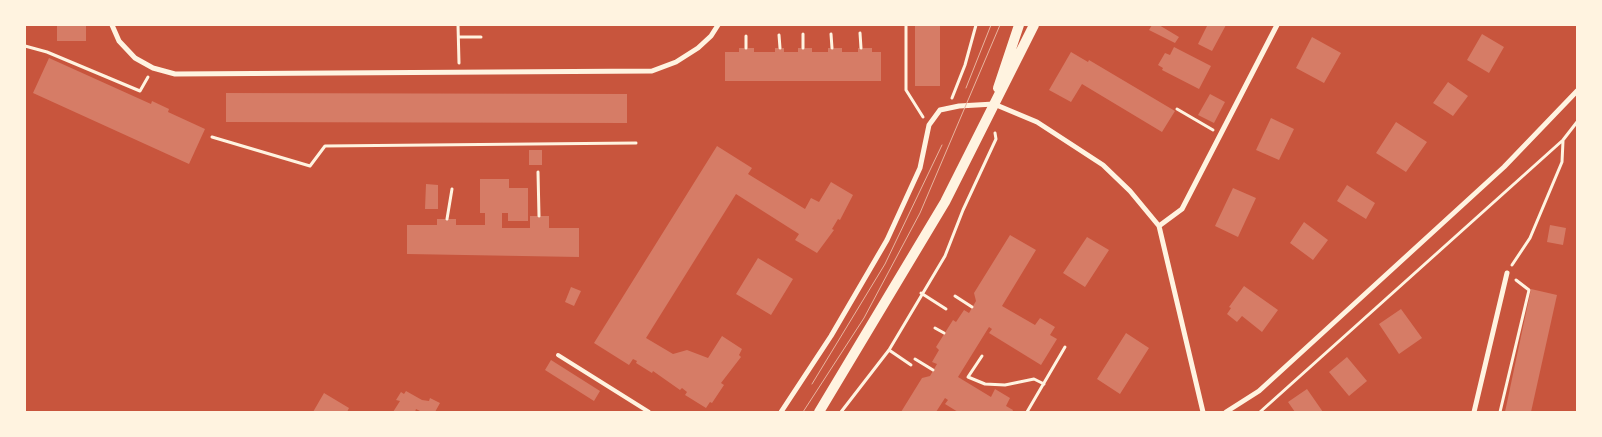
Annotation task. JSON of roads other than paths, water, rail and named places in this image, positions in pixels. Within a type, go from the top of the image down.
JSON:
[{"type":"main road","points":[[994,104],[1000,78],[1019,25]]},
{"type":"main road","points":[[820,412],[945,202],[1034,25]]},
{"type":"street","points":[[112,25],[118,41],[134,58],[153,68],[175,74],[652,71],[676,62],[698,48],[711,36],[718,25]]},
{"type":"street","points":[[1159,226],[1182,208],[1277,25]]},
{"type":"street","points":[[1226,412],[1259,391],[1504,167],[1577,91]]},
{"type":"street","points":[[781,412],[831,336],[887,240],[920,168],[929,125],[940,110],[994,104],[1037,122],[1103,165],[1130,192],[1159,226],[1203,412]]},
{"type":"street","points":[[1474,412],[1507,273]]},
{"type":"lane","points":[[558,355],[650,412]]},
{"type":"tram line","points":[[966,88],[991,25]]},
{"type":"tram line","points":[[803,412],[864,318],[920,213],[1000,25]]},
{"type":"tram line","points":[[812,384],[885,264],[942,145]]}]
